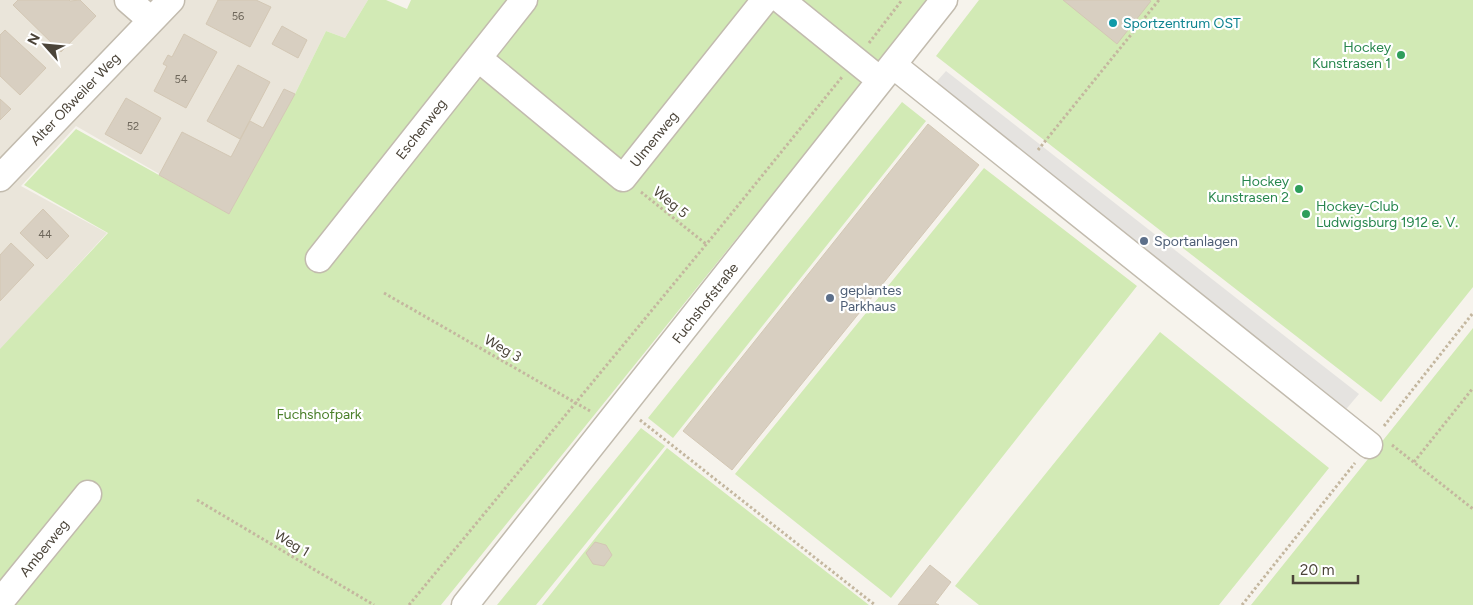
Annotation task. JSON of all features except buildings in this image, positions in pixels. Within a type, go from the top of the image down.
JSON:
[{"type":"street","points":[[128,0],[151,20]]},
{"type":"street","name":"Alter Oßweiler Weg","points":[[0,178],[171,0]]},
{"type":"street","name":"Eschenweg","points":[[319,259],[524,0]]},
{"type":"street","name":"Ulmenweg","points":[[478,58],[623,178],[765,0]]},
{"type":"street","points":[[782,0],[855,60],[886,73],[1378,443]]},
{"type":"street","name":"Fuchshofstraße","points":[[465,605],[944,0]]},
{"type":"street","name":"Amberweg","points":[[0,602],[88,494]]},
{"type":"path","points":[[409,605],[723,224],[902,0]]},
{"type":"path","points":[[1046,141],[1158,0]]},
{"type":"path","name":"Weg 5","points":[[623,178],[706,244]]},
{"type":"path","name":"Weg 3","points":[[384,293],[576,403],[616,414],[875,605]]},
{"type":"path","points":[[1414,462],[1473,388]]},
{"type":"path","points":[[1378,443],[1414,462],[1473,509]]},
{"type":"path","name":"Weg 1","points":[[197,500],[374,605]]},
{"type":"shaded area","points":[[0,0],[368,0],[345,38],[326,31],[295,94],[229,214],[76,126],[21,186],[107,233],[0,350]]},
{"type":"shaded area","name":"Sportanlagen","points":[[946,71],[1359,394],[1342,414],[931,88]]},
{"type":"green space","name":"Fuchshofpark","points":[[368,0],[386,0],[407,9],[411,0],[929,0],[441,605],[0,605],[0,349],[108,233],[24,185],[76,129],[229,214],[295,94],[326,31],[345,38]]},
{"type":"green space","name":"Hockey-Club Ludwigsburg 1912 e. V.","points":[[979,0],[1473,0],[1473,287],[1381,402],[936,56]]},
{"type":"green space","points":[[902,102],[926,121],[673,438],[648,418]]},
{"type":"green space","points":[[984,168],[1137,286],[891,598],[735,474]]},
{"type":"green space","points":[[1473,328],[1473,605],[1251,605]]},
{"type":"green space","points":[[1160,332],[1329,468],[1219,605],[979,605],[955,586]]},
{"type":"green space","points":[[641,428],[665,446],[536,605],[497,605]]},
{"type":"green space","points":[[667,448],[869,605],[542,605]]},
{"type":"place","name":"Sportzentrum OST","points":[[1113,23]]},
{"type":"place","name":"Hockey Kunstrasen 1","points":[[1401,55]]},
{"type":"place","name":"Hockey Kunstrasen 2","points":[[1299,189]]},
{"type":"place","name":"Hockey-Club Ludwigsburg 1912 e. V.","points":[[1306,214]]},
{"type":"place","name":"Sportanlagen","points":[[1144,241]]},
{"type":"place","name":"geplantes Parkhaus","points":[[830,298]]}]
